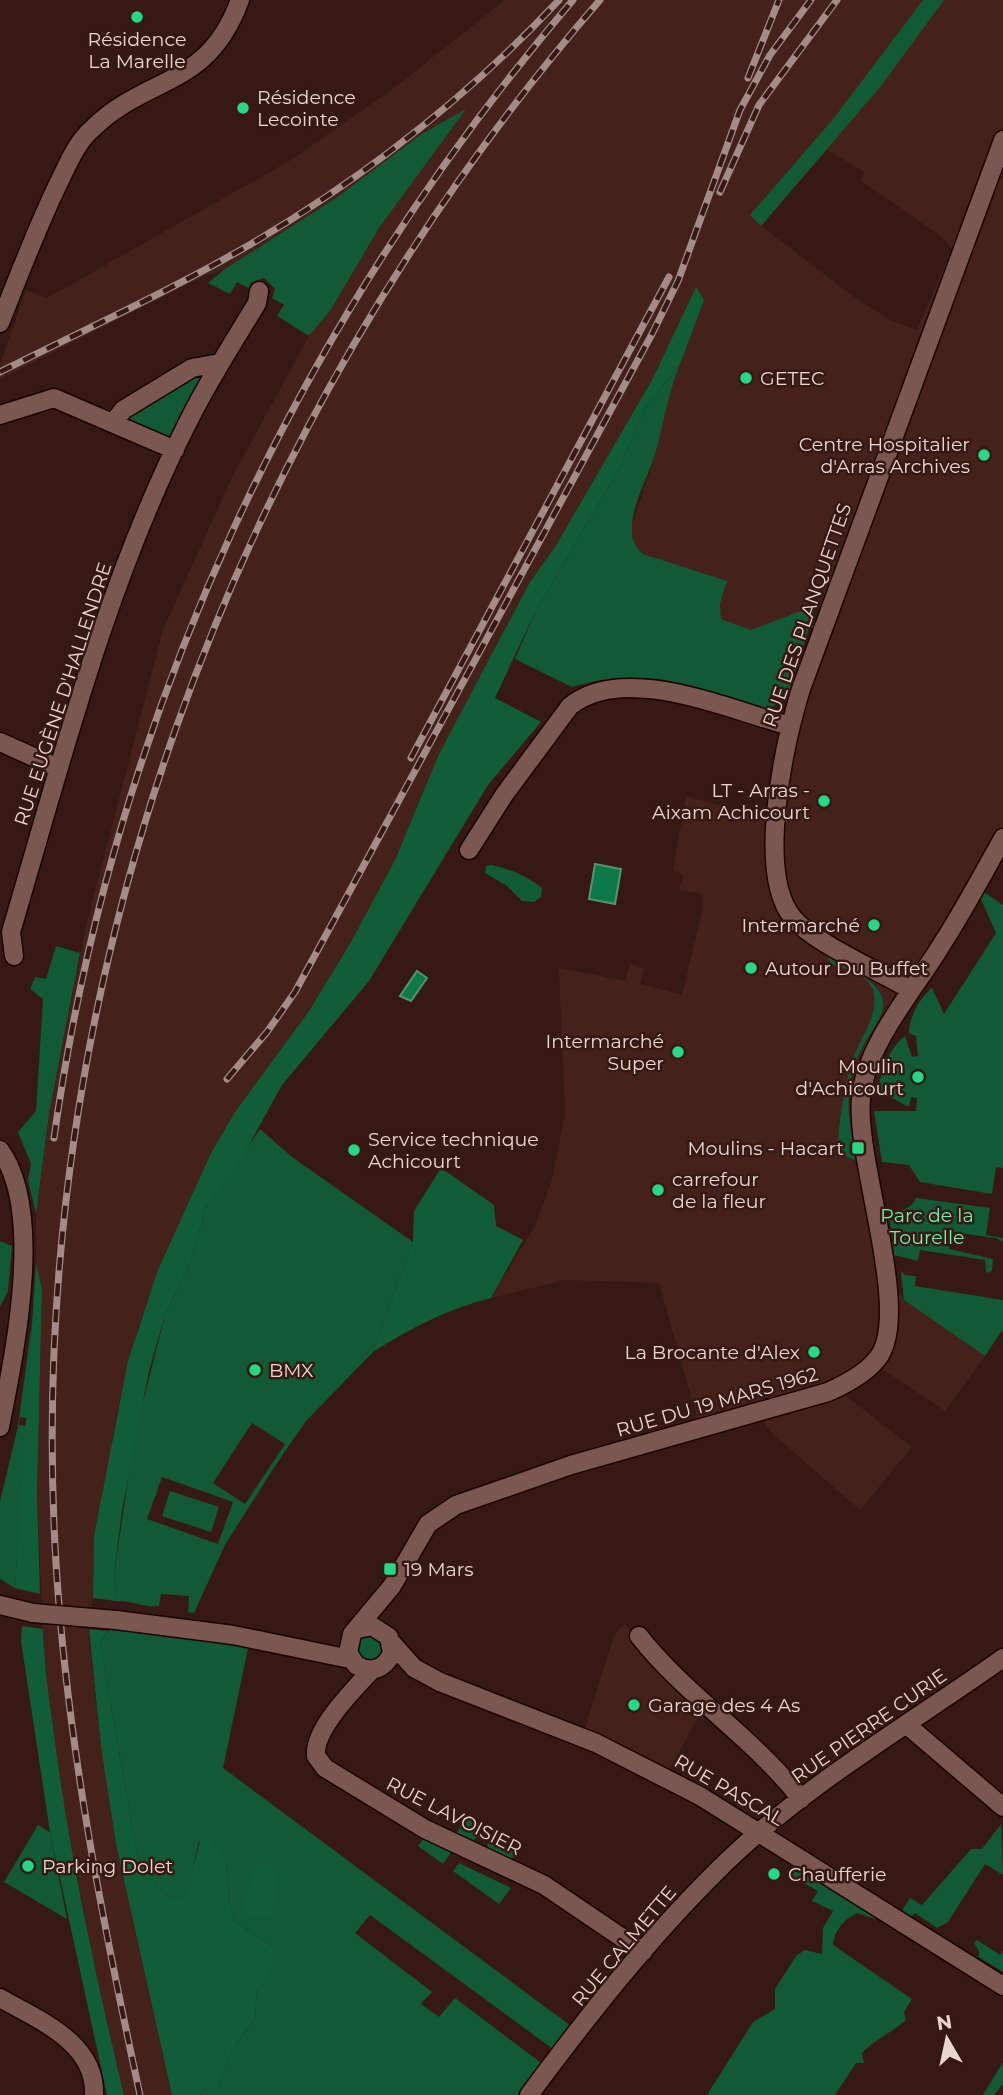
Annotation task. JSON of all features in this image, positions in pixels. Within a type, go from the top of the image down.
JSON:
[{"type":"street","points":[[0,323],[38,226],[66,168],[90,130],[131,102],[191,69],[212,52],[228,28],[240,0]]},
{"type":"street","name":"RUE DES PLANQUETTES","points":[[911,990],[808,931],[793,918],[781,893],[775,850],[780,792],[790,726],[828,612],[1003,140]]},
{"type":"street","name":"RUE EUGÈNE D'HALLENDRE","points":[[14,956],[11,932],[58,768],[122,572],[175,450],[220,363],[257,303],[259,291]]},
{"type":"street","points":[[114,422],[123,410],[192,368],[220,363]]},
{"type":"street","points":[[0,415],[54,398],[175,450]]},
{"type":"street","points":[[469,850],[504,795],[570,706],[591,694],[622,688],[656,690],[790,726]]},
{"type":"street","points":[[0,742],[58,768]]},
{"type":"street","name":"RUE DU 19 MARS 1962","points":[[355,1632],[392,1586],[428,1524],[456,1505],[571,1465],[828,1392],[863,1371],[879,1356],[888,1324],[887,1285],[861,1098],[874,1056],[911,990],[941,947],[1003,838]]},
{"type":"street","points":[[0,1150],[16,1182],[24,1216],[17,1322],[0,1427]]},
{"type":"street","points":[[0,1338],[17,1322]]},
{"type":"street","name":"RUE DU 19 MARS 1962","points":[[389,1637],[392,1586]]},
{"type":"street","name":"RUE PASCAL","points":[[0,1605],[33,1613],[116,1620],[305,1647],[364,1666],[414,1668],[460,1690],[596,1743],[700,1796],[1003,1986]]},
{"type":"street","points":[[372,1626],[389,1637],[390,1658],[364,1666],[347,1646],[355,1632],[372,1626]]},
{"type":"street","name":"RUE PASCAL","points":[[305,1647],[337,1641],[355,1632]]},
{"type":"street","points":[[639,1636],[705,1704],[747,1742],[800,1800]]},
{"type":"street","name":"RUE PASCAL","points":[[389,1637],[414,1668]]},
{"type":"street","name":"RUE PIERRE CURIE","points":[[762,1833],[800,1800],[1003,1658]]},
{"type":"street","name":"RUE LAVOISIER","points":[[364,1666],[354,1688],[317,1741],[316,1756],[325,1768],[425,1829],[544,1885],[643,1952]]},
{"type":"street","points":[[907,1725],[1003,1807]]},
{"type":"street","name":"RUE CALMETTE","points":[[529,2095],[643,1952],[717,1871],[762,1833]]},
{"type":"street","points":[[0,1998],[74,2044],[92,2074],[94,2093]]},
{"type":"shaded area","points":[[505,0],[1003,0],[1003,838],[911,990],[861,1098],[887,1285],[985,1356],[945,1411],[873,1363],[837,1389],[912,1447],[860,1510],[774,1435],[756,1413],[695,1431],[696,1414],[659,1283],[565,1280],[491,1298],[535,1226],[552,1180],[565,1113],[559,968],[625,981],[630,964],[644,968],[640,984],[682,995],[703,908],[702,894],[679,890],[683,875],[673,870],[686,796],[775,821],[827,612],[815,609],[798,612],[751,630],[721,619],[720,604],[727,581],[643,554],[635,545],[631,529],[657,449],[665,404],[704,300],[696,287],[652,380],[555,547],[530,582],[439,754],[395,860],[351,942],[309,1011],[235,1112],[211,1153],[157,1272],[138,1327],[115,1421],[107,1484],[94,1536],[93,1598],[88,1632],[101,1747],[116,1844],[172,2095],[124,2095],[92,1955],[62,1797],[44,1661],[37,1494],[42,1289],[36,1263],[36,1214],[49,1114],[87,922],[163,630],[233,475],[309,336],[330,311],[379,228],[465,110],[423,133],[336,198],[225,269],[206,275],[0,379],[0,364],[26,290],[47,298],[291,160],[393,89]],"holes":[[[827,150],[864,172],[861,181],[941,236],[952,248],[917,330],[890,320],[857,299],[761,226]]]},
{"type":"shaded area","points":[[696,287],[704,300],[680,364],[644,409],[620,467],[536,610],[495,698],[541,722],[488,785],[369,981],[282,1085],[241,1159],[206,1206],[192,1257],[165,1315],[149,1371],[122,1510],[114,1575],[116,1601],[93,1598],[94,1536],[128,1361],[157,1272],[211,1153],[235,1112],[309,1011],[351,942],[395,860],[439,754],[530,582],[555,547],[652,380]]},
{"type":"shaded area","points":[[595,864],[621,869],[615,904],[589,899]]},
{"type":"shaded area","points":[[417,971],[427,978],[411,1001],[400,996]]},
{"type":"shaded area","points":[[441,1168],[494,1205],[496,1226],[523,1240],[491,1298],[430,1320],[373,1352],[413,1242],[414,1211]]},
{"type":"shaded area","points":[[36,1263],[42,1289],[37,1494],[40,1594],[15,1588]]},
{"type":"shaded area","points":[[624,1624],[705,1705],[665,1777],[582,1737],[614,1636]]},
{"type":"shaded area","points":[[22,1626],[43,1629],[56,1750],[77,1881],[124,2095],[107,2095],[50,1832],[21,1641]]},
{"type":"shaded area","points":[[89,1629],[108,1631],[100,1643],[139,1866],[159,1870],[156,1887],[172,1898],[186,1898],[200,1841],[211,1839],[226,1860],[229,1902],[235,1922],[274,1947],[269,1978],[257,1988],[255,2017],[231,2051],[216,2092],[204,2087],[200,2095],[172,2095],[116,1844],[101,1747]]},
{"type":"shaded area","points":[[263,1860],[274,1873],[277,1886],[270,1917],[247,1917],[243,1909],[254,1866]]},
{"type":"green space","points":[[923,0],[944,0],[881,86],[761,226],[750,215],[834,118]]},
{"type":"green space","points":[[466,109],[379,228],[330,311],[309,336],[277,316],[284,305],[272,298],[275,289],[264,278],[251,283],[249,288],[237,282],[230,294],[208,283],[225,269],[336,198],[423,133]]},
{"type":"green space","points":[[680,364],[654,458],[634,510],[633,538],[643,554],[727,581],[720,604],[721,619],[751,630],[798,612],[815,609],[787,699],[768,709],[694,686],[648,678],[599,680],[572,687],[515,659],[536,610],[620,467],[644,409]]},
{"type":"green space","points":[[196,375],[202,380],[174,437],[166,440],[132,424],[130,418],[133,410]]},
{"type":"green space","points":[[491,865],[530,879],[542,888],[541,897],[534,902],[522,901],[507,886],[485,873],[486,866]]},
{"type":"green space","name":"Parc de la Tourelle","points":[[984,892],[1003,905],[1003,1168],[996,1167],[992,1194],[920,1182],[909,1165],[882,1162],[874,1111],[916,1111],[917,1098],[911,1097],[909,1107],[877,1090],[890,1054],[905,1036],[912,1057],[918,1056],[916,1036],[909,1033],[909,1027],[919,1002],[932,988],[944,1014],[996,933],[980,897]]},
{"type":"green space","points":[[56,946],[80,953],[49,1114],[36,1214],[28,1180],[31,1164],[18,1132],[36,1111],[43,999],[30,989],[35,977],[46,979]]},
{"type":"green space","points":[[831,956],[860,974],[877,988],[883,1001],[881,1013],[856,1061],[850,1084],[849,1112],[855,1160],[840,1150],[840,1117],[850,1068],[872,1016],[874,997],[872,988],[865,979],[831,964],[828,957]]},
{"type":"green space","points":[[260,1129],[292,1157],[413,1242],[373,1352],[306,1421],[275,1466],[225,1545],[194,1613],[188,1612],[189,1596],[161,1594],[159,1606],[116,1601],[114,1575],[134,1438],[165,1315],[192,1257],[206,1206]],"holes":[[[252,1423],[285,1444],[245,1504],[213,1483]],[[162,1477],[233,1502],[218,1544],[147,1519]]]},
{"type":"green space","name":"Parc de la Tourelle","points":[[916,1198],[990,1208],[986,1235],[1003,1238],[1003,1242],[996,1238],[951,1232],[949,1249],[993,1259],[992,1271],[986,1273],[985,1260],[920,1250],[918,1261],[894,1255],[889,1213],[909,1207]]},
{"type":"green space","points":[[0,1241],[12,1246],[8,1291],[0,1307]]},
{"type":"green space","name":"Parc de la Tourelle","points":[[901,1271],[905,1275],[916,1276],[915,1286],[1003,1300],[1003,1329],[985,1356],[904,1300]]},
{"type":"green space","points":[[32,1322],[27,1418],[20,1417],[19,1425],[27,1426],[15,1588],[0,1579],[0,1501],[18,1426]]},
{"type":"green space","points":[[170,1491],[219,1507],[211,1532],[162,1516]]},
{"type":"green space","points":[[116,1620],[250,1639],[223,1768],[575,2029],[557,2052],[370,1915],[355,1933],[432,1992],[421,2004],[439,2017],[455,1998],[544,2065],[521,2095],[200,2095],[204,2087],[216,2091],[231,2051],[255,2017],[257,1988],[274,1947],[235,1922],[229,1902],[226,1860],[199,1841],[187,1898],[172,1898],[156,1887],[158,1870],[139,1866],[100,1643]]},
{"type":"green space","points":[[369,1635],[378,1639],[382,1648],[378,1657],[369,1661],[360,1657],[356,1648],[360,1639]]},
{"type":"green space","points":[[467,1817],[483,1830],[472,1842],[456,1834]]},
{"type":"green space","points":[[1001,1824],[1003,1875],[985,1864],[948,1922],[937,1928],[915,1913],[910,1918],[901,1912],[910,1898],[922,1905],[971,1849],[982,1849]]},
{"type":"green space","name":"Parking Dolet","points":[[38,1825],[50,1832],[67,1919],[4,1882]]},
{"type":"green space","points":[[425,1837],[453,1849],[443,1864],[418,1846]]},
{"type":"green space","points":[[493,1837],[516,1854],[511,1859],[489,1850],[487,1845]]},
{"type":"green space","points":[[459,1863],[511,1888],[499,1904],[453,1871]]},
{"type":"green space","points":[[799,1863],[878,1914],[875,1919],[857,1913],[852,1916],[838,1930],[833,1945],[912,1999],[904,2012],[906,2020],[862,2053],[864,2063],[856,2063],[835,2095],[707,2095],[753,2022],[775,2009],[775,1989],[797,1955],[805,1950],[822,1954],[823,1928],[833,1911],[812,1901],[818,1891],[791,1876]]},
{"type":"green space","points":[[977,1940],[1000,1955],[1003,1951],[1003,1972],[979,1957],[974,1943]]},
{"type":"green space","points":[[1003,2062],[1003,2084],[994,2095],[983,2095]]},
{"type":"railway","points":[[0,372],[220,261],[335,191],[452,102],[559,0]]},
{"type":"railway","points":[[54,1138],[82,981],[121,828],[171,678],[232,532],[303,391],[384,255],[474,124],[573,0]]},
{"type":"railway","points":[[140,2095],[112,1963],[77,1764],[56,1563],[54,1350],[74,1139],[115,931],[176,729],[256,533],[354,345],[469,167],[600,0]]},
{"type":"railway","points":[[748,78],[779,0]]},
{"type":"railway","points":[[227,1079],[267,1032],[295,992],[652,334],[678,281],[740,110],[770,55],[811,0]]},
{"type":"railway","points":[[720,192],[759,105],[837,0]]},
{"type":"railway","points":[[411,758],[669,277]]},
{"type":"place","name":"Résidence La Marelle","points":[[137,17]]},
{"type":"place","name":"Résidence Lecointe","points":[[243,108]]},
{"type":"place","name":"GETEC","points":[[746,378]]},
{"type":"place","name":"Centre Hospitalier d'Arras Archives","points":[[984,455]]},
{"type":"place","name":"LT - Arras - Aixam Achicourt","points":[[824,801]]},
{"type":"place","name":"Intermarché","points":[[874,925]]},
{"type":"place","name":"Autour Du Buffet","points":[[751,968]]},
{"type":"place","name":"Intermarché Super","points":[[678,1052]]},
{"type":"place","name":"Moulin d'Achicourt","points":[[918,1077]]},
{"type":"place","name":"Moulins - Hacart","points":[[858,1148]]},
{"type":"place","name":"Service technique Achicourt","points":[[354,1150]]},
{"type":"place","name":"carrefour de la fleur","points":[[658,1190]]},
{"type":"place","name":"La Brocante d'Alex","points":[[814,1352]]},
{"type":"place","name":"BMX","points":[[255,1370]]},
{"type":"place","name":"19 Mars","points":[[390,1569]]},
{"type":"place","name":"Garage des 4 As","points":[[634,1705]]},
{"type":"place","name":"Parking Dolet","points":[[28,1866]]},
{"type":"place","name":"Chaufferie","points":[[774,1874]]}]
